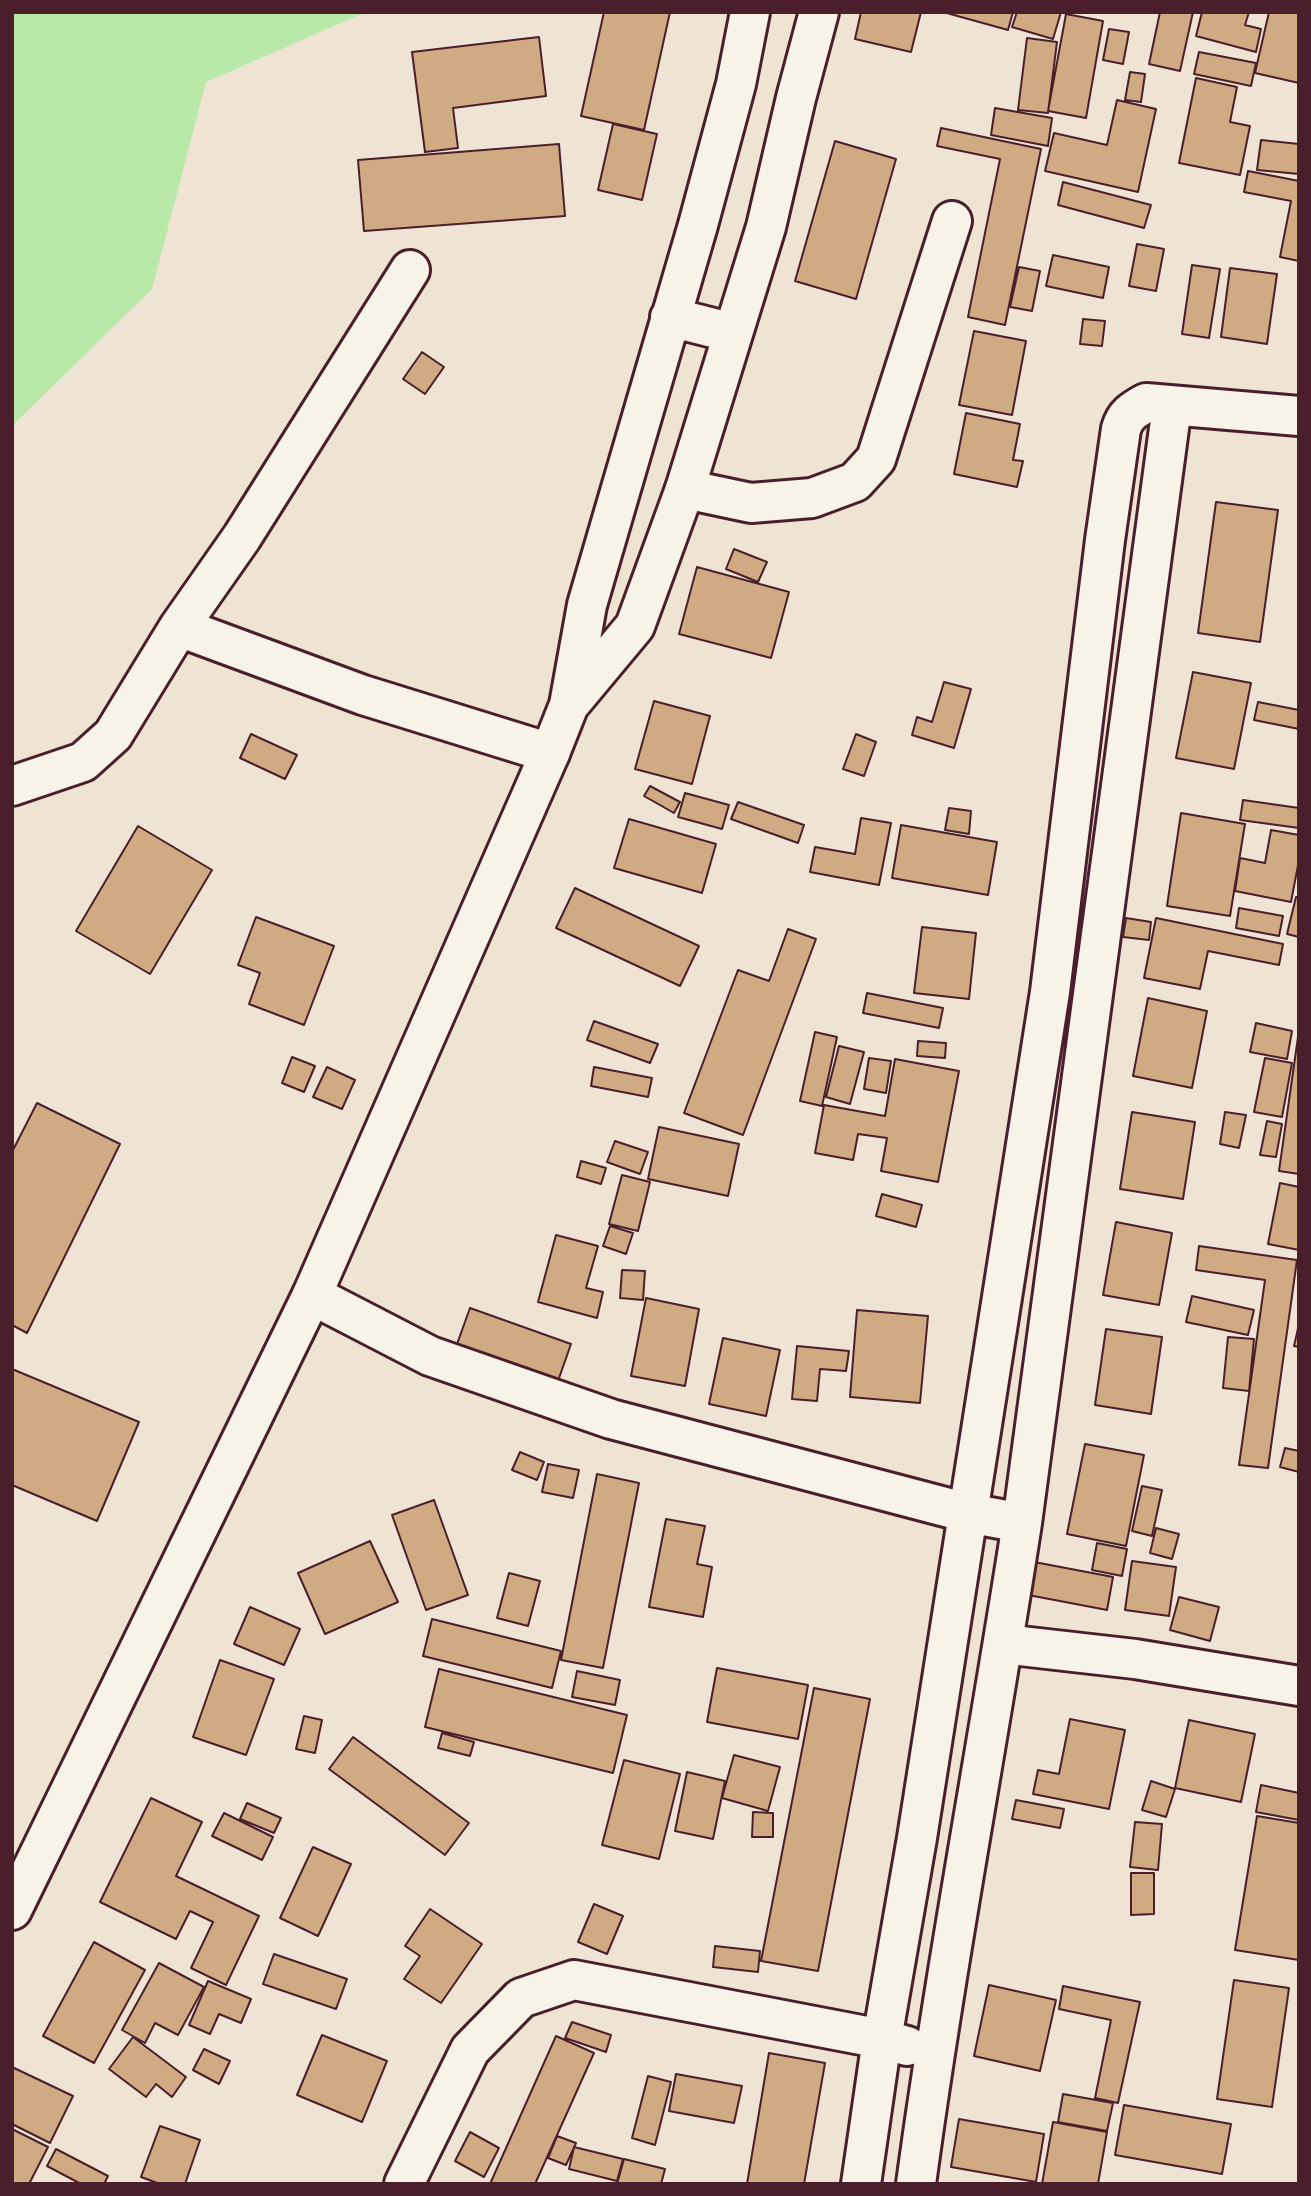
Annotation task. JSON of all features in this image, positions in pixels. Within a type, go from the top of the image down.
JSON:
[{"type":"street","points":[[12,1910],[312,1294],[569,705],[587,605],[736,84],[750,12]]},
{"type":"street","points":[[569,705],[635,625],[685,489],[766,227],[819,12]]},
{"type":"street","points":[[736,84],[796,98]]},
{"type":"street","points":[[685,489],[751,503],[812,498],[855,482],[876,459],[952,221]]},
{"type":"street","points":[[12,786],[83,762],[113,735],[179,627],[242,537],[410,270]]},
{"type":"street","points":[[670,317],[733,333]]},
{"type":"street","points":[[861,2184],[1050,992],[1116,456],[1124,419],[1146,403],[1299,416]]},
{"type":"street","points":[[916,2184],[934,2053],[1022,1523],[1172,406]]},
{"type":"street","points":[[179,627],[363,695],[550,753]]},
{"type":"street","points":[[312,1294],[430,1356],[611,1419],[968,1513],[1022,1523]]},
{"type":"street","points":[[1003,1644],[1135,1659],[1299,1686]]},
{"type":"street","points":[[917,1838],[970,1842]]},
{"type":"street","points":[[404,2184],[470,2050],[521,1998],[574,1980],[882,2039],[934,2053]]},
{"type":"green space","points":[[12,12],[366,12],[206,82],[152,289],[12,426]]},
{"type":"building","points":[[604,12],[670,12],[644,130],[581,116]]},
{"type":"building","points":[[861,12],[921,12],[911,52],[855,39]]},
{"type":"building","points":[[943,12],[1013,12],[1008,30]]},
{"type":"building","points":[[1017,12],[1061,12],[1053,39],[1012,27]]},
{"type":"building","points":[[1160,12],[1193,12],[1180,71],[1149,64]]},
{"type":"building","points":[[1202,12],[1249,12],[1245,25],[1261,29],[1256,52],[1196,36]]},
{"type":"building","points":[[1269,12],[1299,12],[1299,83],[1255,73]]},
{"type":"building","points":[[1066,14],[1103,21],[1086,118],[1048,111]]},
{"type":"building","points":[[1109,29],[1129,32],[1123,64],[1103,60]]},
{"type":"building","points":[[539,37],[546,96],[453,108],[458,148],[425,152],[412,52]]},
{"type":"building","points":[[1027,38],[1057,42],[1048,113],[1018,110]]},
{"type":"building","points":[[1199,52],[1256,63],[1251,86],[1194,74]]},
{"type":"building","points":[[1130,72],[1145,74],[1141,102],[1125,100]]},
{"type":"building","points":[[1196,78],[1237,87],[1230,122],[1250,126],[1240,175],[1179,163]]},
{"type":"building","points":[[1117,100],[1156,109],[1138,192],[1045,171],[1054,133],[1107,145]]},
{"type":"building","points":[[995,108],[1052,118],[1048,146],[991,135]]},
{"type":"building","points":[[613,124],[657,134],[642,200],[598,190]]},
{"type":"building","points":[[941,128],[1041,149],[1005,325],[968,317],[1000,159],[937,146]]},
{"type":"building","points":[[1261,140],[1299,144],[1299,174],[1257,170]]},
{"type":"building","points":[[835,141],[896,159],[856,299],[795,281]]},
{"type":"building","points":[[559,144],[565,216],[364,231],[358,160]]},
{"type":"building","points":[[1248,171],[1299,181],[1299,261],[1280,257],[1291,201],[1244,192]]},
{"type":"building","points":[[1063,182],[1151,205],[1144,228],[1058,205]]},
{"type":"building","points":[[1137,244],[1164,249],[1156,291],[1129,286]]},
{"type":"building","points":[[1053,255],[1109,267],[1103,298],[1046,286]]},
{"type":"building","points":[[1192,265],[1220,269],[1209,338],[1182,334]]},
{"type":"building","points":[[1019,267],[1040,271],[1032,311],[1010,307]]},
{"type":"building","points":[[1230,268],[1277,274],[1267,344],[1221,337]]},
{"type":"building","points":[[1083,319],[1105,321],[1102,346],[1080,344]]},
{"type":"building","points":[[974,331],[1026,341],[1012,415],[959,405]]},
{"type":"building","points":[[422,352],[444,367],[425,394],[403,379]]},
{"type":"building","points":[[966,413],[1020,424],[1013,460],[1023,461],[1017,487],[954,474]]},
{"type":"building","points":[[1216,502],[1278,510],[1260,642],[1198,633]]},
{"type":"building","points":[[734,549],[767,562],[758,582],[726,569]]},
{"type":"building","points":[[697,567],[789,592],[771,658],[679,634]]},
{"type":"building","points":[[1193,672],[1251,683],[1234,769],[1176,758]]},
{"type":"building","points":[[944,682],[971,689],[954,748],[912,735],[917,717],[932,722]]},
{"type":"building","points":[[654,701],[710,716],[692,784],[635,769]]},
{"type":"building","points":[[1258,702],[1299,710],[1299,729],[1254,720]]},
{"type":"building","points":[[251,734],[297,755],[285,779],[240,758]]},
{"type":"building","points":[[856,734],[876,742],[864,776],[843,769]]},
{"type":"building","points":[[650,786],[680,802],[674,813],[644,796]]},
{"type":"building","points":[[685,793],[729,805],[722,829],[678,817]]},
{"type":"building","points":[[1243,800],[1299,808],[1299,828],[1240,820]]},
{"type":"building","points":[[738,802],[804,825],[798,843],[731,819]]},
{"type":"building","points":[[949,808],[971,811],[969,834],[945,830]]},
{"type":"building","points":[[1181,813],[1245,824],[1230,916],[1167,906]]},
{"type":"building","points":[[861,818],[891,823],[879,885],[810,872],[815,847],[855,854]]},
{"type":"building","points":[[629,819],[716,844],[702,893],[614,868]]},
{"type":"building","points":[[901,825],[997,842],[988,895],[892,878]]},
{"type":"building","points":[[138,826],[212,870],[150,974],[76,931]]},
{"type":"building","points":[[1271,830],[1299,835],[1299,860],[1291,902],[1235,891],[1240,858],[1265,863]]},
{"type":"building","points":[[575,888],[699,946],[680,986],[556,928]]},
{"type":"building","points":[[1296,897],[1299,897],[1299,937],[1287,934]]},
{"type":"building","points":[[1239,908],[1283,916],[1279,936],[1236,928]]},
{"type":"building","points":[[256,917],[334,946],[304,1025],[249,1004],[260,973],[238,965]]},
{"type":"building","points":[[1126,918],[1151,922],[1149,940],[1123,937]]},
{"type":"building","points":[[1156,918],[1283,944],[1279,965],[1208,951],[1200,989],[1144,978]]},
{"type":"building","points":[[922,927],[976,933],[969,999],[914,993]]},
{"type":"building","points":[[788,929],[816,939],[743,1135],[684,1113],[738,970],[769,981]]},
{"type":"building","points":[[867,993],[943,1008],[939,1028],[863,1013]]},
{"type":"building","points":[[1148,998],[1207,1011],[1192,1088],[1133,1076]]},
{"type":"building","points":[[594,1021],[658,1044],[650,1063],[587,1040]]},
{"type":"building","points":[[1256,1023],[1292,1031],[1287,1059],[1250,1052]]},
{"type":"building","points":[[1299,1030],[1299,1174],[1279,1171]]},
{"type":"building","points":[[815,1032],[837,1037],[822,1106],[800,1101]]},
{"type":"building","points":[[918,1041],[946,1043],[945,1058],[917,1056]]},
{"type":"building","points":[[839,1046],[864,1052],[850,1104],[826,1097]]},
{"type":"building","points":[[292,1057],[315,1066],[304,1092],[282,1083]]},
{"type":"building","points":[[869,1058],[891,1061],[886,1093],[864,1089]]},
{"type":"building","points":[[1265,1058],[1292,1063],[1282,1117],[1254,1112]]},
{"type":"building","points":[[895,1059],[959,1071],[938,1182],[881,1171],[887,1138],[858,1134],[853,1160],[815,1153],[824,1105],[885,1116]]},
{"type":"building","points":[[327,1067],[355,1080],[342,1109],[313,1097]]},
{"type":"building","points":[[594,1067],[652,1078],[648,1097],[591,1086]]},
{"type":"building","points":[[37,1103],[120,1144],[27,1333],[12,1325],[12,1152]]},
{"type":"building","points":[[1132,1112],[1195,1122],[1183,1199],[1120,1189]]},
{"type":"building","points":[[1225,1112],[1246,1115],[1239,1148],[1220,1144]]},
{"type":"building","points":[[1267,1121],[1282,1124],[1276,1157],[1260,1155]]},
{"type":"building","points":[[659,1127],[739,1144],[728,1196],[648,1179]]},
{"type":"building","points":[[615,1141],[648,1152],[640,1174],[607,1162]]},
{"type":"building","points":[[581,1161],[606,1168],[601,1184],[577,1177]]},
{"type":"building","points":[[622,1175],[650,1182],[638,1231],[609,1224]]},
{"type":"building","points":[[1280,1183],[1299,1187],[1299,1250],[1268,1244]]},
{"type":"building","points":[[882,1194],[922,1205],[916,1227],[876,1216]]},
{"type":"building","points":[[1116,1222],[1172,1233],[1159,1305],[1103,1295]]},
{"type":"building","points":[[610,1226],[633,1233],[626,1254],[603,1246]]},
{"type":"building","points":[[556,1235],[598,1246],[586,1288],[603,1292],[597,1318],[538,1302]]},
{"type":"building","points":[[1199,1246],[1297,1260],[1268,1468],[1239,1465],[1265,1280],[1196,1270]]},
{"type":"building","points":[[622,1270],[645,1271],[643,1300],[620,1298]]},
{"type":"building","points":[[1192,1296],[1254,1310],[1248,1335],[1186,1322]]},
{"type":"building","points":[[646,1298],[699,1309],[685,1386],[631,1376]]},
{"type":"building","points":[[470,1308],[571,1344],[558,1381],[457,1344]]},
{"type":"building","points":[[857,1310],[928,1316],[920,1403],[850,1397]]},
{"type":"building","points":[[1299,1324],[1299,1347],[1294,1346]]},
{"type":"building","points":[[1106,1329],[1162,1337],[1151,1414],[1095,1405]]},
{"type":"building","points":[[1228,1337],[1254,1339],[1249,1391],[1223,1388]]},
{"type":"building","points":[[723,1338],[780,1350],[766,1416],[709,1404]]},
{"type":"building","points":[[797,1346],[849,1351],[846,1371],[820,1369],[817,1401],[792,1399]]},
{"type":"building","points":[[12,1369],[139,1422],[97,1521],[12,1485]]},
{"type":"building","points":[[1085,1444],[1144,1455],[1126,1546],[1067,1534]]},
{"type":"building","points":[[1285,1448],[1299,1451],[1299,1472],[1280,1467]]},
{"type":"building","points":[[520,1452],[544,1462],[537,1480],[512,1470]]},
{"type":"building","points":[[548,1464],[579,1470],[573,1498],[542,1492]]},
{"type":"building","points":[[597,1474],[639,1483],[603,1668],[561,1660]]},
{"type":"building","points":[[1142,1486],[1162,1490],[1152,1536],[1132,1531]]},
{"type":"building","points":[[434,1500],[468,1595],[426,1610],[392,1515]]},
{"type":"building","points":[[666,1519],[705,1526],[697,1564],[712,1567],[703,1617],[649,1607]]},
{"type":"building","points":[[1156,1528],[1179,1534],[1172,1559],[1150,1553]]},
{"type":"building","points":[[370,1541],[398,1602],[325,1634],[298,1573]]},
{"type":"building","points":[[1097,1543],[1127,1549],[1122,1576],[1092,1570]]},
{"type":"building","points":[[1029,1561],[1113,1577],[1107,1610],[1023,1594]]},
{"type":"building","points":[[1132,1561],[1176,1567],[1169,1616],[1125,1610]]},
{"type":"building","points":[[509,1573],[540,1581],[528,1626],[497,1618]]},
{"type":"building","points":[[1179,1597],[1219,1607],[1210,1641],[1170,1630]]},
{"type":"building","points":[[250,1607],[300,1629],[284,1665],[234,1644]]},
{"type":"building","points":[[432,1619],[561,1651],[552,1688],[423,1656]]},
{"type":"building","points":[[220,1660],[274,1679],[246,1755],[193,1737]]},
{"type":"building","points":[[717,1668],[808,1685],[798,1739],[707,1722]]},
{"type":"building","points":[[439,1669],[627,1715],[613,1773],[425,1727]]},
{"type":"building","points":[[577,1671],[620,1680],[615,1705],[572,1697]]},
{"type":"building","points":[[814,1688],[870,1699],[818,1971],[761,1961]]},
{"type":"building","points":[[304,1716],[322,1720],[315,1753],[296,1749]]},
{"type":"building","points":[[1070,1719],[1125,1730],[1109,1809],[1033,1794],[1038,1770],[1059,1774]]},
{"type":"building","points":[[1189,1720],[1255,1734],[1241,1802],[1175,1788]]},
{"type":"building","points":[[442,1733],[474,1742],[470,1756],[438,1748]]},
{"type":"building","points":[[353,1737],[469,1823],[445,1855],[329,1769]]},
{"type":"building","points":[[734,1755],[780,1767],[768,1811],[722,1798]]},
{"type":"building","points":[[624,1760],[680,1774],[659,1859],[602,1845]]},
{"type":"building","points":[[687,1772],[725,1781],[713,1839],[675,1831]]},
{"type":"building","points":[[1151,1781],[1175,1789],[1166,1817],[1142,1810]]},
{"type":"building","points":[[1261,1785],[1299,1793],[1299,1820],[1256,1812]]},
{"type":"building","points":[[151,1798],[202,1822],[176,1876],[259,1916],[226,1985],[191,1968],[213,1922],[190,1911],[176,1939],[100,1902]]},
{"type":"building","points":[[1016,1800],[1064,1809],[1060,1828],[1012,1819]]},
{"type":"building","points":[[247,1803],[281,1818],[274,1833],[240,1819]]},
{"type":"building","points":[[753,1812],[773,1813],[773,1837],[752,1837]]},
{"type":"building","points":[[224,1813],[273,1837],[262,1860],[212,1836]]},
{"type":"building","points":[[1257,1816],[1299,1823],[1299,1960],[1235,1950]]},
{"type":"building","points":[[1135,1822],[1162,1824],[1158,1870],[1130,1867]]},
{"type":"building","points":[[313,1847],[351,1864],[318,1936],[280,1918]]},
{"type":"building","points":[[1131,1873],[1154,1873],[1154,1914],[1131,1915]]},
{"type":"building","points":[[594,1904],[623,1916],[607,1954],[578,1942]]},
{"type":"building","points":[[430,1909],[482,1944],[441,2003],[404,1979],[420,1956],[405,1946]]},
{"type":"building","points":[[94,1942],[145,1970],[94,2063],[43,2036]]},
{"type":"building","points":[[715,1946],[760,1951],[758,1972],[713,1967]]},
{"type":"building","points":[[274,1954],[347,1979],[336,2009],[263,1984]]},
{"type":"building","points":[[159,1963],[204,1987],[178,2035],[155,2023],[145,2043],[122,2030]]},
{"type":"building","points":[[1234,1980],[1289,1988],[1272,2107],[1217,2099]]},
{"type":"building","points":[[208,1981],[251,1999],[241,2023],[219,2014],[210,2034],[189,2025]]},
{"type":"building","points":[[989,1985],[1056,2000],[1040,2071],[974,2056]]},
{"type":"building","points":[[1063,1986],[1140,2002],[1118,2103],[1095,2098],[1111,2020],[1059,2009]]},
{"type":"building","points":[[572,2022],[611,2035],[606,2052],[565,2038]]},
{"type":"building","points":[[322,2035],[387,2061],[362,2122],[297,2095]]},
{"type":"building","points":[[556,2036],[594,2053],[535,2184],[490,2184]]},
{"type":"building","points":[[133,2037],[186,2077],[172,2097],[156,2084],[146,2097],[109,2069]]},
{"type":"building","points":[[204,2049],[230,2061],[219,2084],[193,2070]]},
{"type":"building","points":[[769,2053],[825,2063],[804,2184],[747,2184]]},
{"type":"building","points":[[12,2067],[73,2096],[50,2143],[12,2124]]},
{"type":"building","points":[[676,2074],[742,2086],[734,2123],[669,2111]]},
{"type":"building","points":[[648,2076],[671,2082],[655,2145],[632,2138]]},
{"type":"building","points":[[1063,2094],[1113,2103],[1107,2131],[1058,2122]]},
{"type":"building","points":[[1124,2105],[1231,2124],[1222,2174],[1115,2155]]},
{"type":"building","points":[[959,2119],[1044,2134],[1036,2182],[951,2167]]},
{"type":"building","points":[[1053,2122],[1107,2132],[1098,2184],[1042,2184]]},
{"type":"building","points":[[160,2126],[200,2140],[185,2184],[160,2184],[141,2177]]},
{"type":"building","points":[[12,2129],[48,2147],[29,2184],[12,2184]]},
{"type":"building","points":[[470,2132],[499,2148],[484,2177],[455,2161]]},
{"type":"building","points":[[557,2136],[576,2143],[566,2165],[548,2158]]},
{"type":"building","points":[[574,2147],[623,2159],[617,2181],[569,2169]]},
{"type":"building","points":[[56,2149],[108,2176],[104,2184],[81,2184],[47,2166]]},
{"type":"building","points":[[624,2159],[665,2169],[661,2184],[617,2184]]}]
